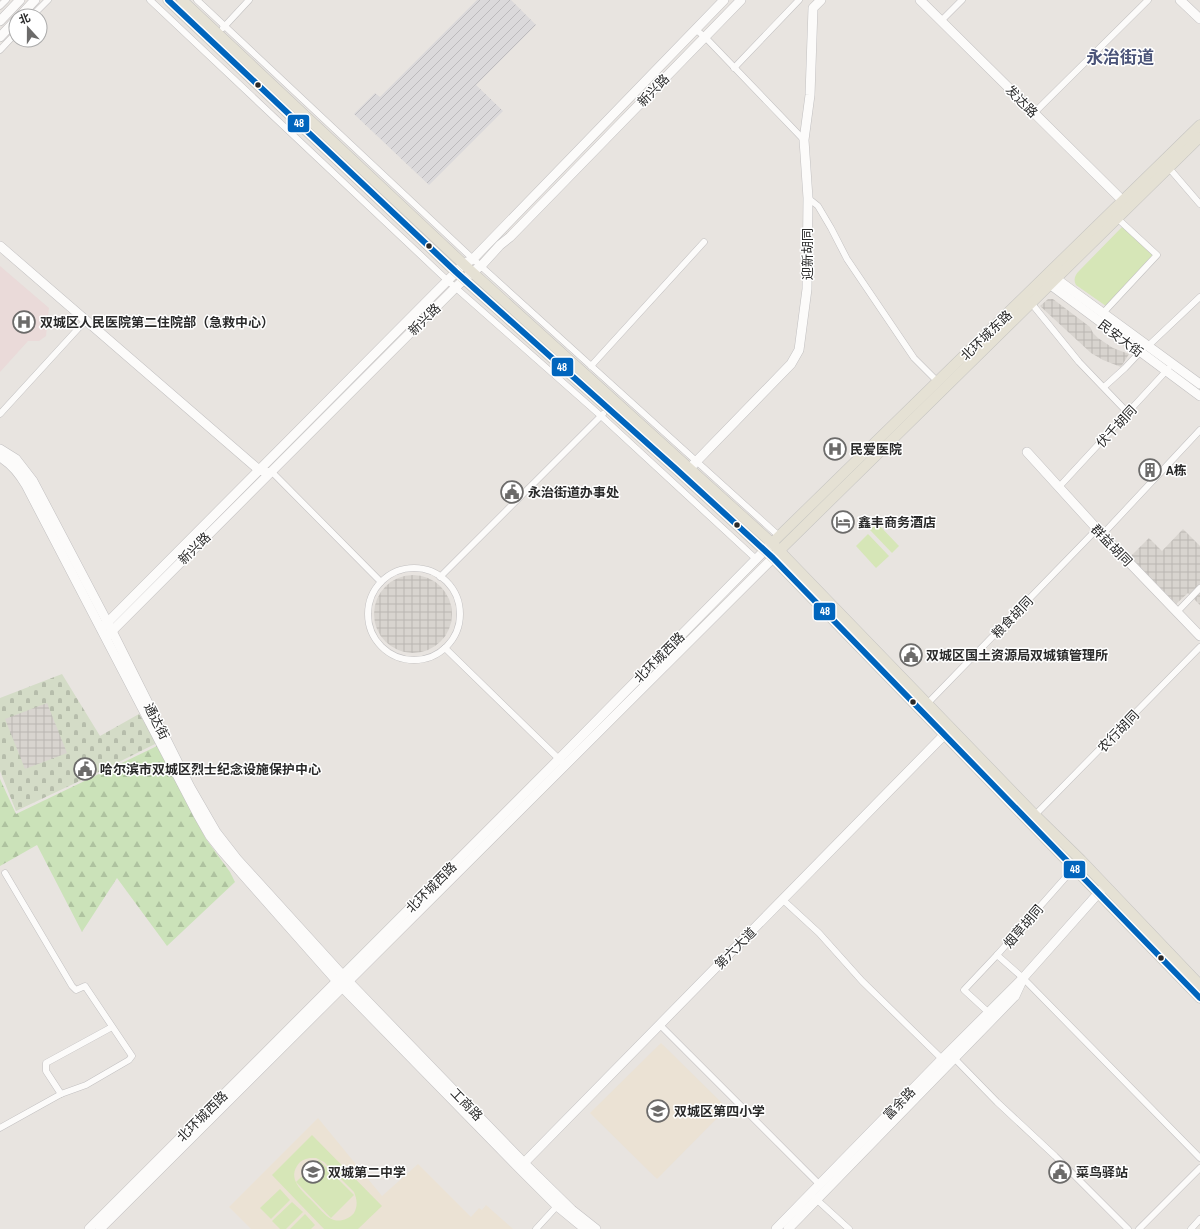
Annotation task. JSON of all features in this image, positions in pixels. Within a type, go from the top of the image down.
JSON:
[{"type":"main road","points":[[0,21],[20,0]]},
{"type":"main road","points":[[28,8],[35,0]]},
{"type":"main road","points":[[168,0],[456,272],[468,276],[587,377],[608,409],[693,465],[772,543],[776,555],[944,735],[1078,864]]},
{"type":"main road","points":[[182,0],[222,30],[464,264],[468,276],[608,409],[772,543]]},
{"type":"main road","name":"新兴路","points":[[265,471],[456,272],[473,258],[724,0]]},
{"type":"main road","name":"新兴路","points":[[106,630],[265,471],[456,287],[481,266],[500,245],[516,232],[740,0]]},
{"type":"main road","name":"迎新胡同","points":[[693,465],[791,364],[799,350],[807,289],[808,198],[804,140],[810,95],[813,8],[821,0]]},
{"type":"main road","name":"发达路","points":[[920,0],[1123,201]]},
{"type":"main road","points":[[1180,0],[1200,19]]},
{"type":"main road","points":[[0,37],[8,28]]},
{"type":"main road","name":"北环城东路","points":[[776,555],[1032,304],[1050,279],[1123,201],[1200,125]]},
{"type":"main road","name":"北环城东路","points":[[772,543],[938,382],[1118,219],[1169,168],[1199,141]]},
{"type":"main road","points":[[0,246],[265,471]]},
{"type":"main road","name":"民安大街","points":[[1050,279],[1103,313],[1148,346],[1169,368],[1200,396]]},
{"type":"main road","name":"民安大街","points":[[1050,279],[1140,352],[1200,384]]},
{"type":"main road","name":"通达街","points":[[0,449],[16,459],[32,481],[188,796],[210,836],[232,863],[342,981]]},
{"type":"main road","name":"群益胡同","points":[[1027,452],[1100,532],[1200,636]]},
{"type":"main road","name":"通达街","points":[[0,457],[18,471],[106,630]]},
{"type":"main road","name":"北环城西路","points":[[562,762],[772,543]]},
{"type":"main road","points":[[776,555],[928,704],[1035,815],[1200,998]]},
{"type":"main road","name":"北环城西路","points":[[89,1229],[342,981],[562,762],[776,555]]},
{"type":"main road","name":"第六大道","points":[[521,1165],[951,728]]},
{"type":"main road","points":[[1102,890],[1200,985]]},
{"type":"main road","name":"富余路","points":[[788,1229],[814,1197],[820,1185],[942,1058],[1023,978],[1102,890]]},
{"type":"main road","name":"富余路","points":[[776,1229],[814,1197],[954,1058],[1015,996],[1023,978]]},
{"type":"main road","name":"北环城西路","points":[[100,1229],[342,981]]},
{"type":"main road","name":"工商路","points":[[342,981],[585,1229]]},
{"type":"main road","name":"工商路","points":[[560,1203],[572,1210],[596,1229]]},
{"type":"street","points":[[0,6],[6,0]]},
{"type":"street","points":[[40,8],[48,0]]},
{"type":"street","points":[[150,0],[448,281],[608,409],[756,559]]},
{"type":"street","points":[[197,0],[222,30],[593,368],[693,465]]},
{"type":"street","points":[[222,30],[249,0]]},
{"type":"street","points":[[734,68],[799,0]]},
{"type":"street","points":[[941,21],[962,0]]},
{"type":"street","points":[[1034,113],[1148,0]]},
{"type":"street","points":[[695,29],[705,37],[804,140]]},
{"type":"street","points":[[0,50],[8,42]]},
{"type":"street","points":[[1169,168],[1200,204]]},
{"type":"street","points":[[808,198],[818,206],[847,259],[914,358],[938,382]]},
{"type":"street","points":[[1103,313],[1157,255],[1118,219]]},
{"type":"street","points":[[587,377],[593,368],[704,242]]},
{"type":"street","points":[[1148,346],[1200,297]]},
{"type":"street","points":[[1032,304],[1079,362],[1128,413]]},
{"type":"street","points":[[0,414],[86,320]]},
{"type":"street","points":[[1104,387],[1140,352]]},
{"type":"street","name":"伏千胡同","points":[[1059,487],[1169,368]]},
{"type":"street","points":[[440,577],[608,409]]},
{"type":"street","name":"粮食胡同","points":[[928,704],[1200,430]]},
{"type":"street","points":[[265,471],[381,582]]},
{"type":"street","points":[[407,569],[421,569],[440,577],[447,582],[455,594],[459,608],[459,622],[454,636],[445,648],[432,656],[416,660],[401,658],[386,651],[376,640],[369,626],[368,610],[370,602],[372,595],[381,582],[393,573],[407,569]]},
{"type":"street","points":[[1177,612],[1200,588]]},
{"type":"street","name":"农行胡同","points":[[1035,815],[1200,646]]},
{"type":"street","points":[[445,648],[562,762]]},
{"type":"street","name":"烟草胡同","points":[[988,1012],[964,990],[1078,864]]},
{"type":"street","points":[[0,1128],[61,1094],[86,1085],[129,1060],[132,1056],[85,986],[76,990],[72,986],[5,873]]},
{"type":"street","points":[[782,899],[819,933],[862,981],[942,1058]]},
{"type":"street","points":[[997,955],[1023,978],[1200,1158]]},
{"type":"street","points":[[659,1024],[820,1185]]},
{"type":"street","points":[[61,1094],[46,1071],[46,1063],[112,1027]]},
{"type":"street","points":[[954,1058],[997,1102],[1055,1156],[1128,1229]]},
{"type":"street","points":[[1139,1229],[1200,1168]]},
{"type":"street","points":[[814,1197],[849,1229]]},
{"type":"street","points":[[536,1229],[560,1203]]},
{"type":"street","points":[[1191,1229],[1200,1219]]},
{"type":"shaded area","points":[[477,0],[511,0],[536,25],[476,85],[503,111],[429,185],[354,114],[375,93],[380,97]]},
{"type":"shaded area","name":"双城区人民医院第二住院部（急救中心）","points":[[0,266],[49,308],[46,336],[39,341],[28,341],[0,372]]},
{"type":"shaded area","points":[[1048,299],[1053,299],[1090,327],[1098,338],[1113,348],[1129,354],[1121,367],[1103,360],[1091,353],[1040,306]]},
{"type":"shaded area","points":[[1183,529],[1200,546],[1200,605],[1188,593],[1176,604],[1130,557],[1149,538],[1162,551]]},
{"type":"shaded area","points":[[413,575],[428,578],[441,586],[449,599],[452,614],[449,629],[441,642],[428,650],[413,653],[398,650],[385,642],[377,629],[374,614],[377,599],[385,586],[398,578]]},
{"type":"shaded area","points":[[47,703],[67,753],[25,769],[5,719]]},
{"type":"shaded area","name":"双城区第四小学","points":[[661,1043],[727,1108],[657,1179],[590,1113]]},
{"type":"shaded area","name":"双城第二中学","points":[[318,1118],[382,1196],[418,1164],[471,1217],[479,1208],[482,1210],[486,1205],[513,1229],[251,1229],[229,1207]]},
{"type":"green space","points":[[1123,226],[1154,255],[1106,306],[1076,285],[1075,278],[1076,274]]},
{"type":"green space","points":[[877,523],[899,546],[892,553],[870,530]]},
{"type":"green space","points":[[868,534],[889,556],[876,568],[856,546]]},
{"type":"green space","points":[[62,674],[100,736],[139,714],[157,743],[16,811],[0,771],[0,698]]},
{"type":"green space","points":[[157,746],[206,839],[230,872],[235,882],[167,946],[117,878],[82,932],[37,845],[0,866],[0,779],[16,814]]},
{"type":"green space","points":[[312,1135],[382,1206],[358,1229],[324,1229],[272,1175]],"holes":[[[316,1158],[324,1162],[354,1192],[357,1205],[354,1213],[347,1218],[337,1221],[329,1218],[303,1192],[296,1182],[294,1177],[298,1164],[306,1159]]]},
{"type":"green space","points":[[319,1160],[354,1195],[331,1218],[296,1182]]},
{"type":"green space","points":[[280,1189],[290,1200],[271,1219],[260,1208]]},
{"type":"green space","points":[[292,1202],[303,1212],[286,1229],[280,1229],[272,1221]]},
{"type":"green space","points":[[305,1214],[315,1225],[311,1229],[290,1229]]},
{"type":"transit line","name":"48","points":[[168,0],[456,272],[773,558],[1200,998]]},
{"type":"place","name":"双城区人民医院第二住院部（急救中心）","points":[[24,322]]},
{"type":"place","name":"民爱医院","points":[[835,449]]},
{"type":"place","name":"A栋","points":[[1150,470]]},
{"type":"place","name":"永治街道办事处","points":[[512,492]]},
{"type":"place","name":"鑫丰商务酒店","points":[[843,522]]},
{"type":"place","name":"双城区国土资源局双城镇管理所","points":[[911,655]]},
{"type":"place","name":"哈尔滨市双城区烈士纪念设施保护中心","points":[[85,769]]},
{"type":"place","name":"双城区第四小学","points":[[658,1111]]},
{"type":"place","name":"双城第二中学","points":[[313,1172]]},
{"type":"place","name":"菜鸟驿站","points":[[1060,1172]]},
{"type":"district","name":"永治街道","points":[[1120,57]]}]
